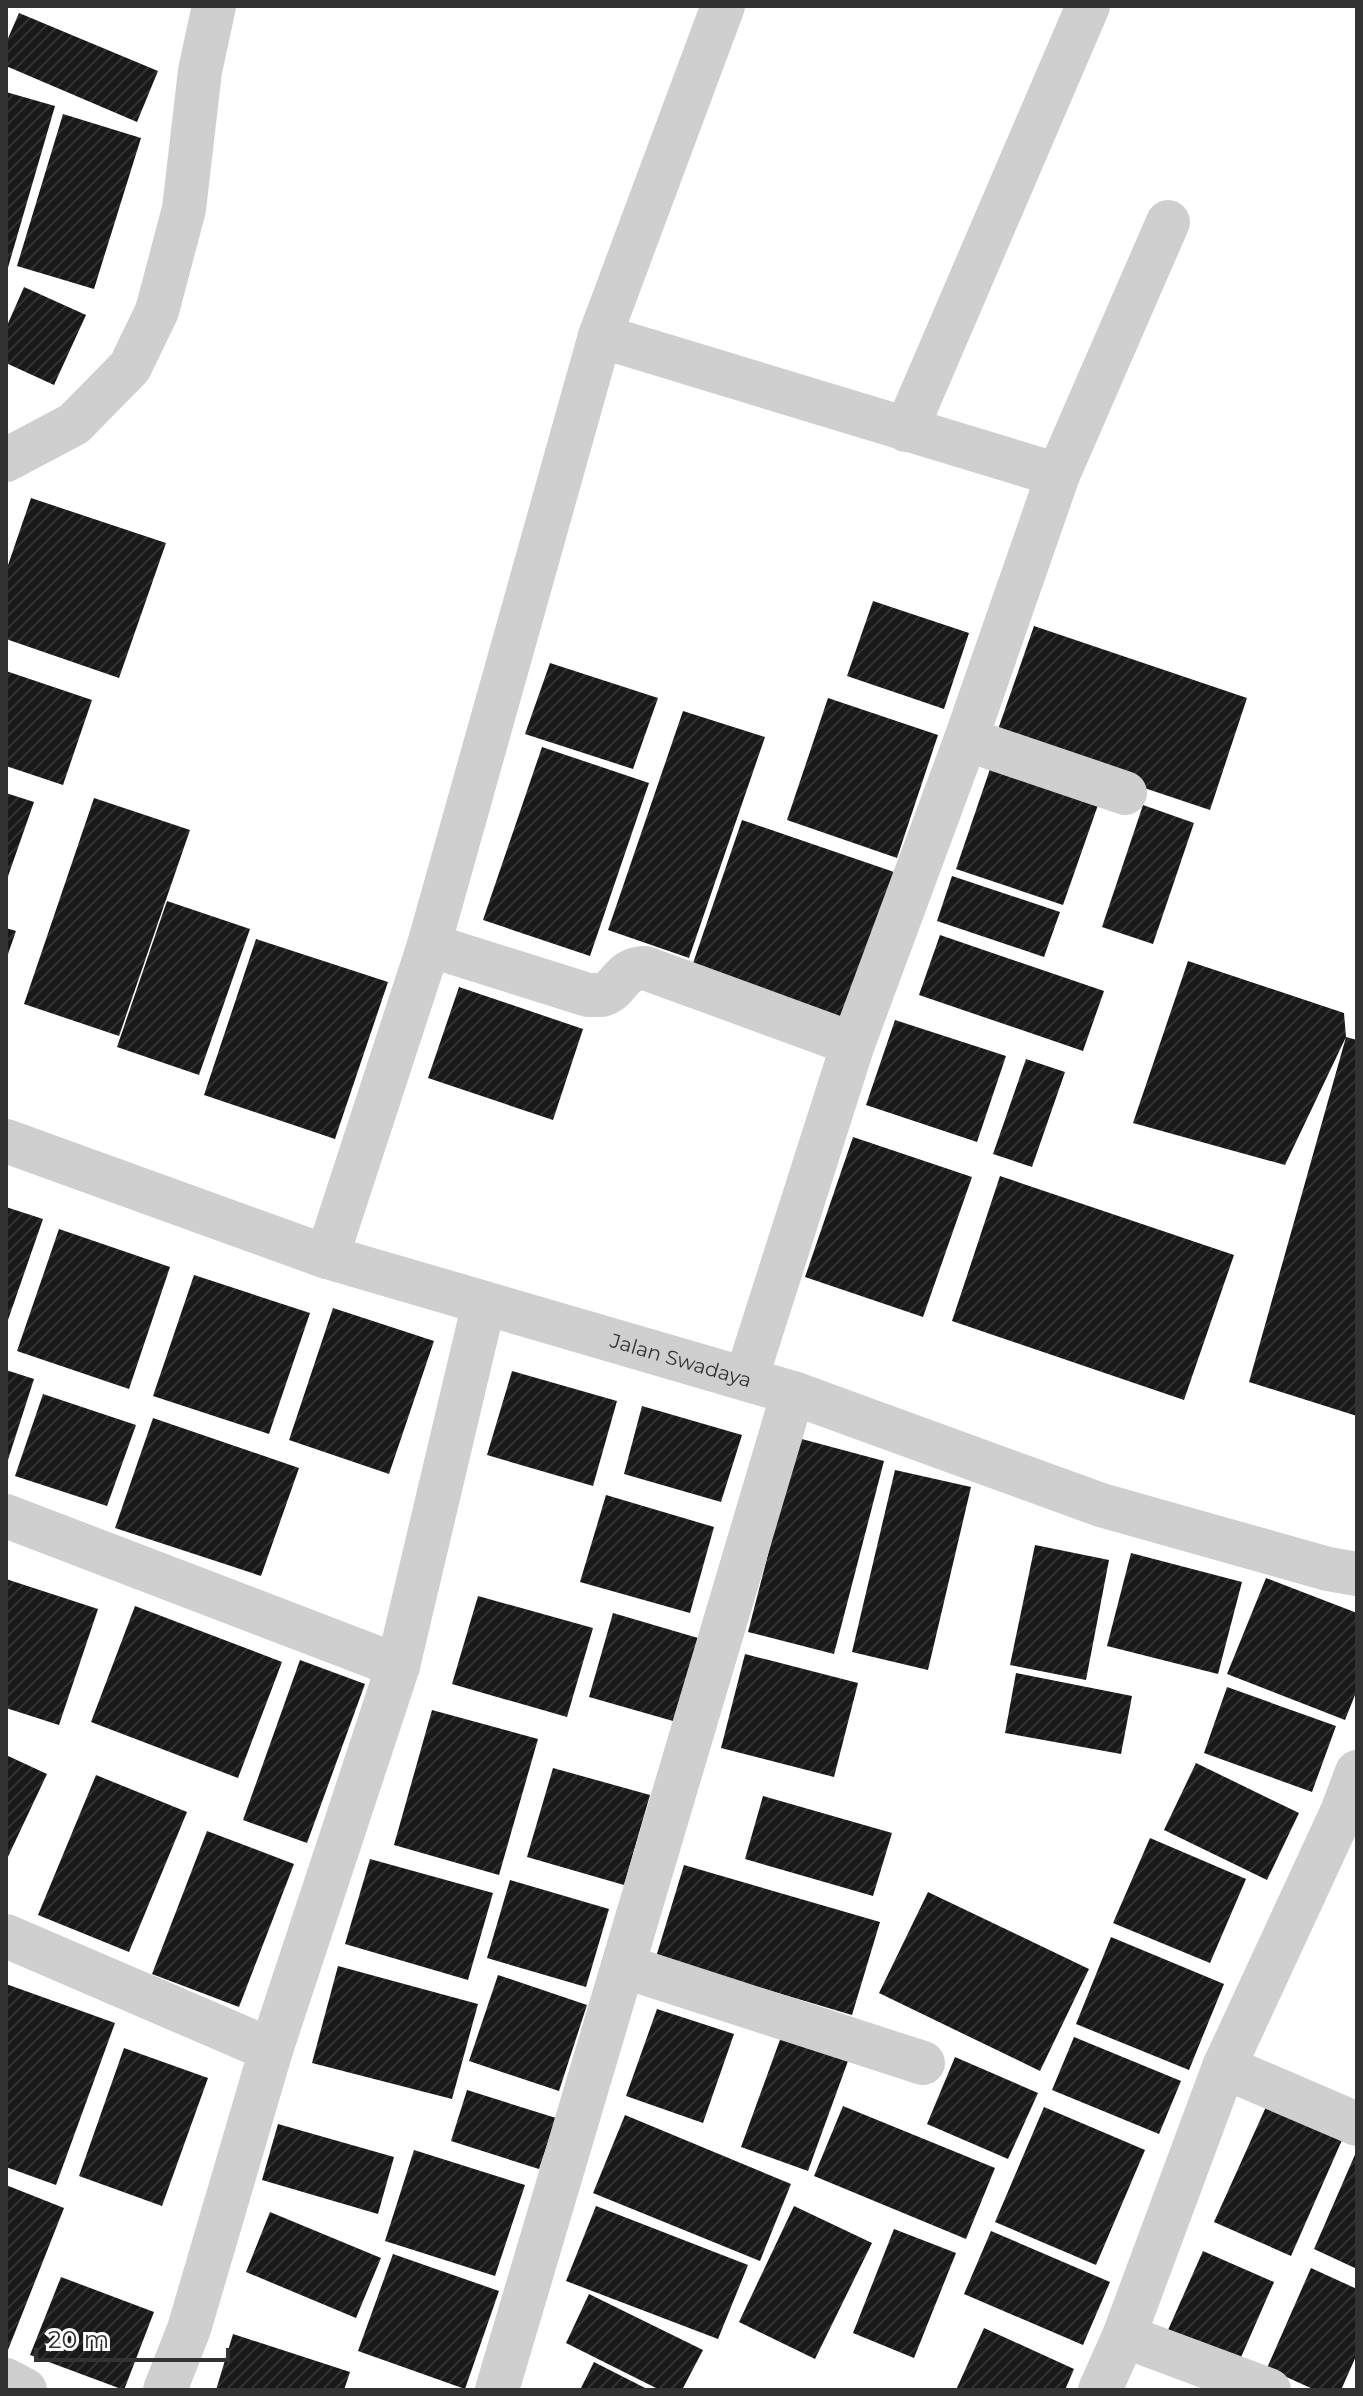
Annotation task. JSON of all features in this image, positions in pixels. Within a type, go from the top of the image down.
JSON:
[{"type":"street","points":[[6,460],[74,424],[130,367],[157,311],[184,209],[200,71],[214,6]]},
{"type":"street","points":[[327,1257],[429,945],[600,336],[723,6]]},
{"type":"street","points":[[906,430],[1088,6]]},
{"type":"street","points":[[746,1379],[853,1044],[966,739],[1058,475],[1168,222]]},
{"type":"street","points":[[600,336],[1058,475]]},
{"type":"street","points":[[966,739],[1125,793]]},
{"type":"street","points":[[429,945],[588,995],[601,995],[625,974],[636,968],[645,968],[853,1044]]},
{"type":"street","name":"Jalan Swadaya","points":[[6,1141],[327,1257],[793,1393],[1101,1505],[1328,1569],[1357,1574]]},
{"type":"street","points":[[165,2390],[189,2329],[271,2050],[398,1666],[484,1303]]},
{"type":"street","points":[[497,2390],[793,1393]]},
{"type":"street","points":[[6,1516],[398,1666]]},
{"type":"street","points":[[1100,2390],[1124,2336],[1224,2067],[1349,1815],[1357,1772]]},
{"type":"street","points":[[6,1936],[271,2050]]},
{"type":"street","points":[[623,1966],[923,2063]]},
{"type":"street","points":[[1224,2067],[1357,2124]]},
{"type":"street","points":[[1124,2336],[1269,2390]]},
{"type":"street","points":[[6,2380],[25,2390]]},
{"type":"building","points":[[19,13],[158,71],[137,122],[6,66],[6,43]]},
{"type":"building","points":[[6,92],[55,106],[7,271],[6,271]]},
{"type":"building","points":[[63,114],[141,138],[94,289],[17,266]]},
{"type":"building","points":[[24,287],[86,315],[54,385],[6,363],[6,328]]},
{"type":"building","points":[[31,498],[166,543],[119,678],[6,639],[6,571]]},
{"type":"building","points":[[873,601],[969,633],[944,709],[847,676]]},
{"type":"building","points":[[1034,626],[1247,698],[1210,810],[995,738]]},
{"type":"building","points":[[550,663],[658,698],[633,769],[525,734]]},
{"type":"building","points":[[6,671],[92,700],[63,785],[6,766]]},
{"type":"building","points":[[828,698],[938,735],[897,858],[787,820]]},
{"type":"building","points":[[683,711],[765,737],[689,958],[608,930]]},
{"type":"building","points":[[542,747],[649,783],[590,956],[483,920]]},
{"type":"building","points":[[990,769],[1098,805],[1063,905],[956,869]]},
{"type":"building","points":[[6,793],[34,802],[6,882]]},
{"type":"building","points":[[94,798],[190,830],[119,1036],[24,1004]]},
{"type":"building","points":[[1143,805],[1194,823],[1153,944],[1102,927]]},
{"type":"building","points":[[742,820],[894,872],[843,1023],[690,972]]},
{"type":"building","points":[[952,876],[1060,912],[1044,957],[937,921]]},
{"type":"building","points":[[167,901],[250,929],[199,1075],[117,1047]]},
{"type":"building","points":[[6,928],[16,931],[7,957],[6,957]]},
{"type":"building","points":[[940,935],[1104,991],[1083,1051],[919,995]]},
{"type":"building","points":[[256,939],[388,982],[335,1139],[204,1095]]},
{"type":"building","points":[[1188,961],[1344,1013],[1346,1037],[1285,1165],[1133,1123]]},
{"type":"building","points":[[459,987],[583,1029],[553,1120],[428,1078]]},
{"type":"building","points":[[895,1020],[1006,1056],[977,1142],[866,1105]]},
{"type":"building","points":[[1346,1037],[1357,1040],[1357,1416],[1249,1382]]},
{"type":"building","points":[[1026,1059],[1065,1072],[1032,1167],[993,1154]]},
{"type":"building","points":[[853,1137],[972,1177],[923,1317],[805,1277]]},
{"type":"building","points":[[1000,1176],[1234,1255],[1184,1400],[952,1321]]},
{"type":"building","points":[[6,1207],[43,1219],[8,1320],[6,1319]]},
{"type":"building","points":[[59,1229],[170,1267],[129,1389],[17,1351]]},
{"type":"building","points":[[194,1275],[310,1313],[269,1434],[153,1396]]},
{"type":"building","points":[[333,1308],[434,1341],[389,1474],[289,1440]]},
{"type":"building","points":[[6,1370],[34,1379],[7,1463],[6,1463]]},
{"type":"building","points":[[512,1371],[617,1401],[593,1486],[487,1455]]},
{"type":"building","points":[[43,1394],[136,1425],[107,1506],[15,1476]]},
{"type":"building","points":[[642,1406],[742,1435],[721,1502],[624,1474]]},
{"type":"building","points":[[153,1418],[299,1468],[261,1576],[115,1528]]},
{"type":"building","points":[[798,1438],[884,1461],[834,1654],[748,1632]]},
{"type":"building","points":[[895,1470],[971,1487],[928,1670],[852,1652]]},
{"type":"building","points":[[606,1495],[714,1527],[690,1613],[580,1582]]},
{"type":"building","points":[[1035,1545],[1109,1560],[1086,1680],[1010,1665]]},
{"type":"building","points":[[1131,1553],[1242,1582],[1218,1674],[1107,1646]]},
{"type":"building","points":[[1266,1578],[1357,1613],[1357,1690],[1345,1720],[1227,1674]]},
{"type":"building","points":[[6,1579],[98,1609],[59,1725],[6,1708]]},
{"type":"building","points":[[478,1596],[593,1628],[567,1717],[452,1684]]},
{"type":"building","points":[[135,1606],[282,1662],[238,1778],[91,1722]]},
{"type":"building","points":[[613,1613],[698,1638],[673,1721],[589,1697]]},
{"type":"building","points":[[745,1654],[858,1683],[834,1777],[721,1748]]},
{"type":"building","points":[[300,1660],[365,1684],[307,1843],[243,1820]]},
{"type":"building","points":[[1016,1673],[1132,1696],[1121,1754],[1005,1733]]},
{"type":"building","points":[[1227,1687],[1336,1726],[1312,1792],[1204,1753]]},
{"type":"building","points":[[432,1710],[538,1739],[499,1875],[394,1845]]},
{"type":"building","points":[[6,1755],[47,1774],[6,1861]]},
{"type":"building","points":[[1196,1763],[1299,1813],[1267,1880],[1164,1830]]},
{"type":"building","points":[[553,1768],[650,1795],[624,1885],[527,1857]]},
{"type":"building","points":[[96,1775],[187,1812],[129,1952],[38,1915]]},
{"type":"building","points":[[763,1796],[892,1833],[873,1896],[745,1859]]},
{"type":"building","points":[[207,1831],[294,1864],[239,2007],[152,1974]]},
{"type":"building","points":[[1150,1838],[1246,1879],[1210,1963],[1113,1923]]},
{"type":"building","points":[[370,1859],[493,1893],[468,1980],[345,1944]]},
{"type":"building","points":[[684,1865],[880,1922],[852,2015],[656,1957]]},
{"type":"building","points":[[510,1880],[609,1909],[586,1987],[487,1958]]},
{"type":"building","points":[[928,1892],[1089,1969],[1040,2071],[879,1993]]},
{"type":"building","points":[[1111,1937],[1224,1984],[1189,2070],[1076,2024]]},
{"type":"building","points":[[338,1966],[478,2004],[452,2099],[312,2063]]},
{"type":"building","points":[[498,1975],[587,2005],[559,2091],[469,2061]]},
{"type":"building","points":[[6,1984],[115,2023],[56,2185],[6,2167]]},
{"type":"building","points":[[657,2009],[734,2034],[703,2123],[626,2096]]},
{"type":"building","points":[[781,2037],[848,2061],[808,2171],[741,2147]]},
{"type":"building","points":[[1074,2037],[1181,2081],[1159,2134],[1052,2090]]},
{"type":"building","points":[[124,2048],[208,2078],[162,2206],[79,2176]]},
{"type":"building","points":[[955,2057],[1038,2093],[1008,2159],[927,2124]]},
{"type":"building","points":[[467,2090],[556,2118],[539,2169],[451,2141]]},
{"type":"building","points":[[1270,2098],[1346,2131],[1291,2256],[1214,2222]]},
{"type":"building","points":[[843,2106],[995,2168],[966,2239],[814,2176]]},
{"type":"building","points":[[1044,2107],[1145,2150],[1096,2265],[995,2222]]},
{"type":"building","points":[[625,2115],[791,2184],[760,2261],[593,2193]]},
{"type":"building","points":[[278,2124],[394,2157],[378,2214],[262,2180]]},
{"type":"building","points":[[414,2150],[525,2185],[495,2276],[385,2241]]},
{"type":"building","points":[[1357,2150],[1357,2269],[1314,2249]]},
{"type":"building","points":[[6,2185],[64,2208],[6,2355]]},
{"type":"building","points":[[596,2206],[748,2265],[718,2339],[566,2281]]},
{"type":"building","points":[[794,2206],[872,2243],[815,2359],[739,2322]]},
{"type":"building","points":[[270,2212],[381,2258],[356,2318],[246,2272]]},
{"type":"building","points":[[894,2229],[956,2253],[914,2358],[853,2333]]},
{"type":"building","points":[[991,2231],[1110,2282],[1083,2345],[964,2294]]},
{"type":"building","points":[[1203,2251],[1274,2282],[1235,2371],[1164,2339]]},
{"type":"building","points":[[393,2254],[499,2291],[465,2389],[358,2351]]},
{"type":"building","points":[[1311,2268],[1357,2289],[1357,2354],[1341,2390],[1315,2390],[1267,2368]]},
{"type":"building","points":[[61,2277],[154,2312],[124,2390],[30,2355]]},
{"type":"building","points":[[589,2294],[703,2350],[682,2390],[660,2390],[566,2343]]},
{"type":"building","points":[[984,2328],[1074,2369],[1065,2390],[956,2390]]},
{"type":"building","points":[[233,2334],[350,2372],[344,2390],[216,2390]]},
{"type":"building","points":[[594,2362],[649,2390],[580,2390]]}]
